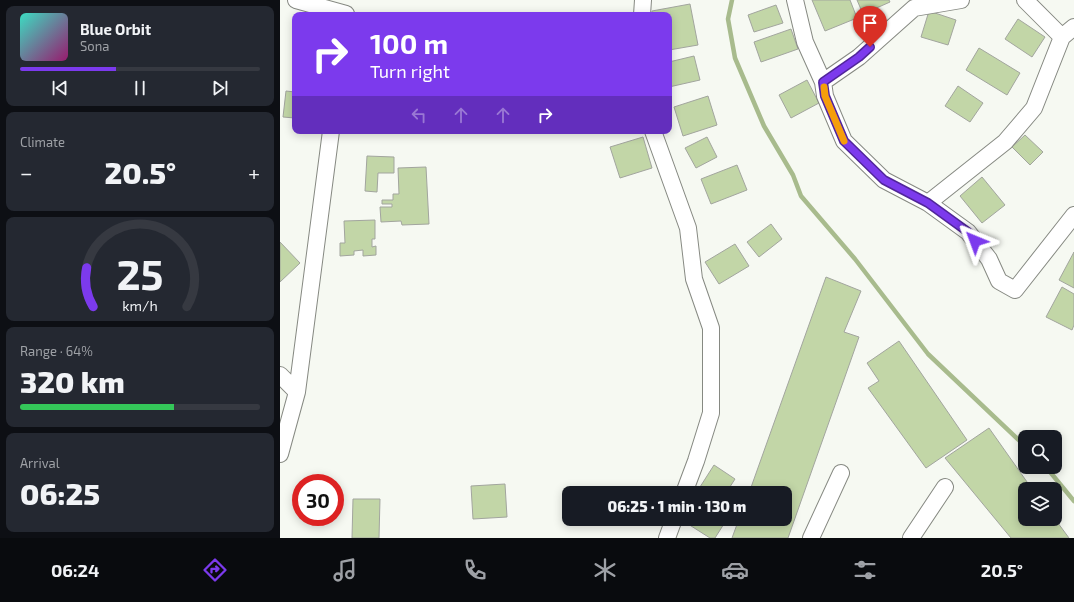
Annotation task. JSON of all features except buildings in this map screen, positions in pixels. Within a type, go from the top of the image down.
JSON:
[{"type":"street","points":[[296,0],[348,10]]},
{"type":"street","points":[[642,12],[643,0]]},
{"type":"street","points":[[795,0],[805,42],[823,82],[825,96],[844,141],[884,180],[928,203],[968,232],[989,259],[999,281],[1015,290],[1074,215]]},
{"type":"street","points":[[823,82],[859,57],[914,8],[960,0]]},
{"type":"street","points":[[1026,0],[1062,37]]},
{"type":"street","points":[[928,203],[1005,142],[1034,108],[1062,37],[1074,27]]},
{"type":"street","points":[[280,454],[297,392],[331,134]]},
{"type":"street","points":[[654,134],[688,228],[694,279],[711,328],[711,414],[687,486]]},
{"type":"street","points":[[280,375],[297,392]]},
{"type":"street","points":[[811,538],[841,473]]},
{"type":"street","points":[[911,538],[945,487]]},
{"type":"street","points":[[667,538],[671,526]]},
{"type":"waterway","points":[[732,0],[728,19],[735,58],[764,126],[793,175],[801,196],[855,259],[928,354],[1018,439]]},
{"type":"waterway","points":[[1052,474],[1074,501]]},
{"type":"slow traffic","points":[[824,87],[825,96],[844,141]]},
{"type":"route","points":[[870,47],[859,57],[823,82],[825,96],[844,141],[884,180],[928,203],[946,215],[968,232],[975,241]]}]
